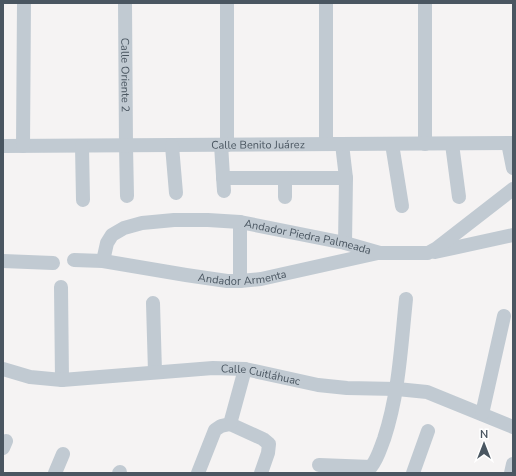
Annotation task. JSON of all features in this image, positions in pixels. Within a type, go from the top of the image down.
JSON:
[{"type":"street","points":[[23,146],[24,3]]},
{"type":"street","name":"Calle Oriente 2","points":[[125,3],[127,196]]},
{"type":"street","points":[[227,3],[223,185],[285,179],[346,178]]},
{"type":"street","points":[[326,3],[326,144]]},
{"type":"street","points":[[425,3],[425,144]]},
{"type":"street","points":[[511,143],[513,168]]},
{"type":"street","name":"Calle Benito Juárez","points":[[3,146],[511,143]]},
{"type":"street","points":[[342,144],[346,178],[345,243]]},
{"type":"street","points":[[392,144],[402,206]]},
{"type":"street","points":[[452,144],[459,197]]},
{"type":"street","points":[[82,146],[83,200]]},
{"type":"street","points":[[172,146],[176,193]]},
{"type":"street","points":[[285,179],[285,198]]},
{"type":"street","points":[[428,253],[437,248],[513,189]]},
{"type":"street","name":"Andador Piedra Palmeada","points":[[103,261],[107,243],[112,235],[124,228],[142,223],[174,220],[240,222],[345,243],[380,253],[428,253],[513,235]]},
{"type":"street","points":[[240,222],[240,281]]},
{"type":"street","name":"Andador Armenta","points":[[74,260],[103,261],[186,275],[240,281],[261,279],[380,253]]},
{"type":"street","points":[[3,261],[53,263]]},
{"type":"street","points":[[61,287],[62,380]]},
{"type":"street","points":[[319,464],[371,467],[377,460],[390,421],[397,389],[406,299]]},
{"type":"street","points":[[153,304],[156,372]]},
{"type":"street","points":[[482,414],[504,316]]},
{"type":"street","name":"Calle Cuitláhuac","points":[[3,369],[30,378],[62,380],[213,368],[245,369],[318,385],[427,392],[513,427]]},
{"type":"street","points":[[230,424],[245,369]]},
{"type":"street","points":[[198,473],[215,430],[221,426],[230,424],[263,439],[269,444],[268,453],[261,473]]},
{"type":"street","points":[[413,473],[428,431]]},
{"type":"street","points":[[55,473],[63,454]]},
{"type":"street","points":[[510,473],[513,464]]}]
